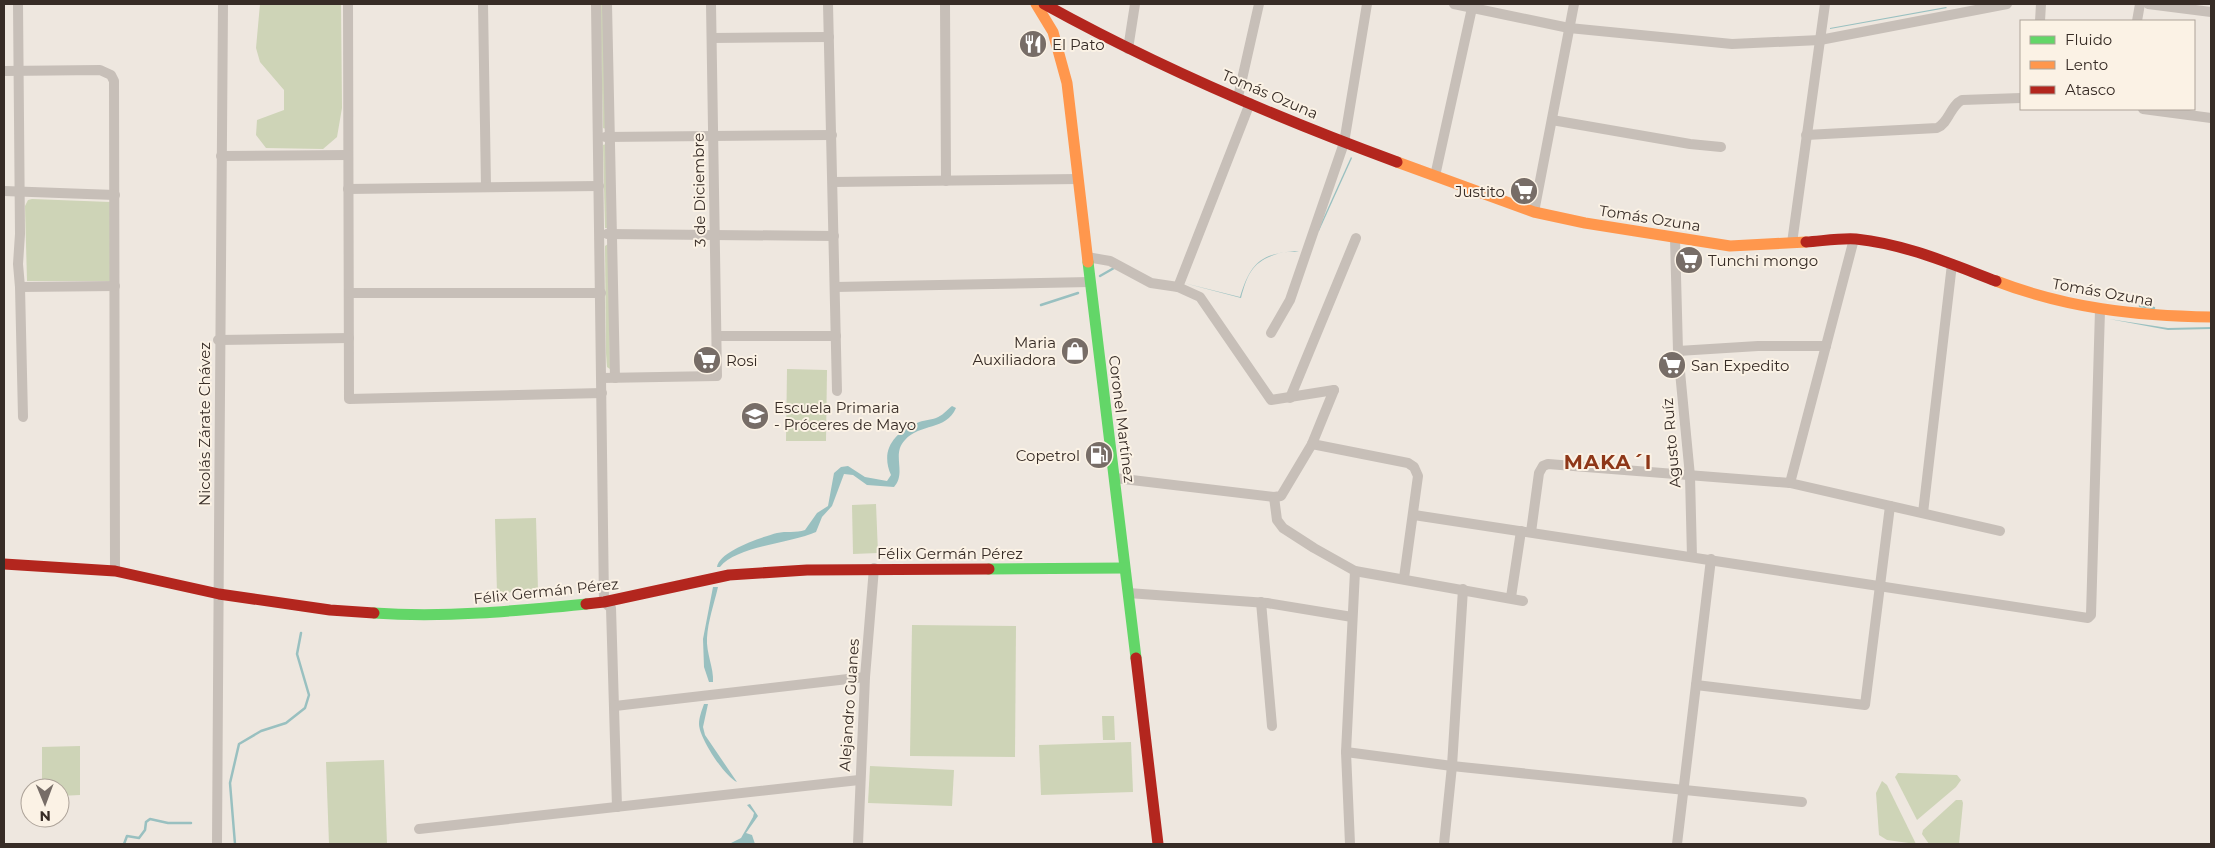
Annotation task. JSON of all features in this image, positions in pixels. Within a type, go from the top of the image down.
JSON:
[{"type":"street","points":[[18,4],[20,193],[18,264],[23,417]]},
{"type":"street","name":"Nicolás Zárate Chávez","points":[[217,844],[219,594],[218,340],[223,4]]},
{"type":"street","points":[[348,4],[349,399],[602,392]]},
{"type":"street","points":[[483,4],[486,187]]},
{"type":"street","points":[[596,4],[604,602],[611,608],[617,807]]},
{"type":"street","points":[[602,378],[615,378],[607,4]]},
{"type":"street","name":"3 de Diciembre","points":[[615,378],[717,376],[711,4]]},
{"type":"street","points":[[828,4],[837,391]]},
{"type":"street","points":[[945,4],[946,181]]},
{"type":"street","name":"Coronel Martínez","points":[[1036,4],[1050,24],[1060,49],[1067,83],[1158,844]]},
{"type":"street","name":"Tomás Ozuna","points":[[1044,4],[1128,49],[1344,143],[1534,212],[1675,238],[1730,246],[1854,239],[1892,246],[1952,264],[2053,300],[2100,310],[2155,316],[2211,317]]},
{"type":"street","points":[[1128,49],[1135,4]]},
{"type":"street","points":[[1238,97],[1259,4]]},
{"type":"street","points":[[1271,333],[1290,300],[1344,143],[1367,4]]},
{"type":"street","points":[[1454,4],[1569,28],[1732,44],[1820,40],[2007,4]]},
{"type":"street","points":[[1534,212],[1574,4]]},
{"type":"street","points":[[1792,243],[1825,4]]},
{"type":"street","points":[[2040,20],[2041,4]]},
{"type":"street","points":[[2137,20],[2140,4]]},
{"type":"street","points":[[2148,4],[2211,12]]},
{"type":"street","points":[[1435,176],[1472,8]]},
{"type":"street","name":"Tomás Ozuna","points":[[1050,24],[1107,39]]},
{"type":"street","points":[[712,38],[829,37]]},
{"type":"street","points":[[4,71],[100,70],[111,75],[115,90],[115,570]]},
{"type":"street","points":[[1806,136],[1937,128],[1943,125],[1955,104],[1962,100],[2020,98]]},
{"type":"street","points":[[1178,287],[1250,103]]},
{"type":"street","points":[[2151,110],[2211,118]]},
{"type":"street","points":[[1552,120],[1690,144],[1721,147]]},
{"type":"street","points":[[598,137],[832,134]]},
{"type":"street","points":[[220,156],[348,155]]},
{"type":"street","points":[[833,182],[1078,179]]},
{"type":"street","points":[[348,189],[599,186]]},
{"type":"street","points":[[4,191],[115,195]]},
{"type":"street","points":[[600,234],[834,236]]},
{"type":"street","points":[[1290,398],[1356,238]]},
{"type":"street","name":"Agusto Ruíz","points":[[1675,238],[1678,351],[1690,476],[1692,557]]},
{"type":"street","points":[[1790,483],[1854,239]]},
{"type":"street","points":[[1087,257],[1110,261],[1152,283],[1178,287],[1200,297],[1268,398],[1275,401],[1334,390],[1312,444],[1281,496],[1274,497],[1115,478]]},
{"type":"street","points":[[1923,513],[1952,264]]},
{"type":"street","points":[[835,287],[1090,282]]},
{"type":"street","points":[[20,287],[115,286]]},
{"type":"street","points":[[348,293],[601,293]]},
{"type":"street","points":[[1414,515],[2060,612],[2084,618],[2091,615],[2100,310]]},
{"type":"street","points":[[717,336],[836,336]]},
{"type":"street","points":[[218,340],[349,338]]},
{"type":"street","points":[[1678,351],[1758,346],[1826,346]]},
{"type":"street","points":[[1312,444],[1408,463],[1414,467],[1418,476],[1404,578]]},
{"type":"street","points":[[1511,597],[1539,473],[1541,468],[1547,464],[1790,483],[2000,531]]},
{"type":"street","points":[[1274,497],[1277,520],[1283,528],[1355,571],[1511,597],[1523,601]]},
{"type":"street","points":[[1696,685],[1865,705],[1890,506]]},
{"type":"street","points":[[1678,844],[1711,560]]},
{"type":"street","name":"Félix Germán Pérez","points":[[4,564],[115,570],[219,594],[330,610],[415,616],[470,615],[604,602],[729,575],[874,568],[1124,568]]},
{"type":"street","name":"Alejandro Guanes","points":[[858,844],[859,780],[874,568]]},
{"type":"street","points":[[1350,844],[1346,752],[1355,571]]},
{"type":"street","points":[[1444,844],[1452,766],[1463,589]]},
{"type":"street","points":[[1128,593],[1261,602],[1352,616]]},
{"type":"street","points":[[1261,602],[1272,726]]},
{"type":"street","points":[[615,706],[865,677]]},
{"type":"street","points":[[1346,752],[1452,766],[1802,802]]},
{"type":"street","points":[[419,829],[859,780]]},
{"type":"green space","points":[[260,4],[341,4],[342,108],[337,137],[323,149],[266,148],[256,135],[257,120],[284,110],[284,90],[260,62],[256,48]]},
{"type":"green space","points":[[600,4],[605,4],[606,129],[603,128]]},
{"type":"green space","points":[[606,144],[607,228],[605,228],[603,145]]},
{"type":"green space","points":[[28,200],[110,202],[111,281],[27,281],[25,206]]},
{"type":"green space","points":[[608,244],[610,369],[607,367],[606,353],[605,246]]},
{"type":"green space","points":[[787,369],[827,370],[826,441],[786,441]]},
{"type":"green space","points":[[876,504],[878,553],[853,554],[852,505]]},
{"type":"green space","points":[[536,518],[538,591],[497,593],[495,519]]},
{"type":"green space","points":[[912,625],[1016,626],[1015,757],[910,756]]},
{"type":"green space","points":[[1102,716],[1114,716],[1115,740],[1103,740]]},
{"type":"green space","points":[[1131,742],[1133,792],[1041,795],[1039,745]]},
{"type":"green space","points":[[80,746],[80,795],[70,796],[70,778],[42,778],[42,747]]},
{"type":"green space","points":[[384,760],[387,844],[329,844],[326,762]]},
{"type":"green space","points":[[870,766],[954,770],[952,806],[868,803]]},
{"type":"green space","points":[[1898,773],[1957,775],[1961,780],[1956,787],[1917,820],[1895,777]]},
{"type":"green space","points":[[1882,781],[1887,785],[1916,844],[1887,840],[1879,835],[1876,793]]},
{"type":"green space","points":[[1956,800],[1962,800],[1963,803],[1959,844],[1929,844],[1922,834],[1923,830]]},
{"type":"water","points":[[1947,8],[1830,29],[1830,28]]},
{"type":"water","points":[[1352,158],[1319,231],[1318,230]]},
{"type":"water","points":[[1279,253],[1264,260],[1252,270],[1254,267],[1260,261]]},
{"type":"water","points":[[1246,281],[1241,298],[1184,283],[1240,297]]},
{"type":"water","points":[[2109,319],[2168,328],[2211,327],[2211,329],[2168,330]]},
{"type":"water","points":[[952,406],[956,408],[946,420],[918,431],[901,445],[899,451],[900,470],[898,482],[894,487],[867,485],[853,475],[844,474],[832,506],[822,517],[816,532],[738,554],[720,567],[717,567],[720,561],[733,550],[752,541],[777,533],[805,530],[817,513],[828,506],[834,473],[841,467],[848,466],[865,477],[887,481],[891,475],[887,458],[888,450],[896,437],[917,423],[938,417]]},
{"type":"water","points":[[713,587],[718,587],[708,632],[707,644],[713,677],[713,682],[709,682],[704,667],[703,639]]},
{"type":"water","points":[[704,704],[708,704],[703,727],[705,735],[737,782],[726,773],[703,738],[699,724]]},
{"type":"water","points":[[750,804],[758,816],[746,833],[752,835],[755,844],[729,844],[741,838],[753,817],[754,813],[747,805]]},
{"type":"waterway","points":[[1100,276],[1114,268]]},
{"type":"waterway","points":[[1041,305],[1078,293]]},
{"type":"waterway","points":[[2140,306],[2154,308]]},
{"type":"waterway","points":[[235,844],[230,783],[239,744],[261,731],[286,723],[305,708],[309,695],[297,654],[301,633]]},
{"type":"waterway","points":[[124,844],[127,836],[139,838],[145,830],[146,822],[150,819],[168,823],[191,823]]},
{"type":"traffic: fast","points":[[1088,262],[1136,658]]},
{"type":"traffic: fast","points":[[989,569],[1124,568]]},
{"type":"traffic: fast","points":[[374,613],[454,614],[586,604]]},
{"type":"traffic: slow","points":[[1036,4],[1053,32],[1067,83],[1088,262]]},
{"type":"traffic: slow","points":[[1397,162],[1534,212],[1585,223],[1730,246],[1806,242]]},
{"type":"traffic: slow","points":[[1996,281],[2049,298],[2102,309],[2156,315],[2211,317]]},
{"type":"traffic: jam","points":[[1044,4],[1173,70],[1262,109],[1397,162]]},
{"type":"traffic: jam","points":[[1806,242],[1856,239],[1892,245],[1928,255],[1996,281]]},
{"type":"traffic: jam","points":[[4,564],[115,571],[219,594],[330,610],[374,613]]},
{"type":"traffic: jam","points":[[586,604],[604,602],[729,575],[807,570],[989,569]]},
{"type":"traffic: jam","points":[[1136,658],[1158,844]]},
{"type":"place","name":"El Pato","points":[[1033,44]]},
{"type":"place","name":"Justito","points":[[1524,191]]},
{"type":"place","name":"Tunchi mongo","points":[[1689,260]]},
{"type":"place","name":"Maria Auxiliadora","points":[[1075,351]]},
{"type":"place","name":"Rosi","points":[[707,360]]},
{"type":"place","name":"San Expedito","points":[[1672,365]]},
{"type":"place","name":"Escuela Primaria - Próceres de Mayo","points":[[755,416]]},
{"type":"place","name":"Copetrol","points":[[1099,455]]},
{"type":"district","name":"MAKA´I","points":[[1608,462]]}]
